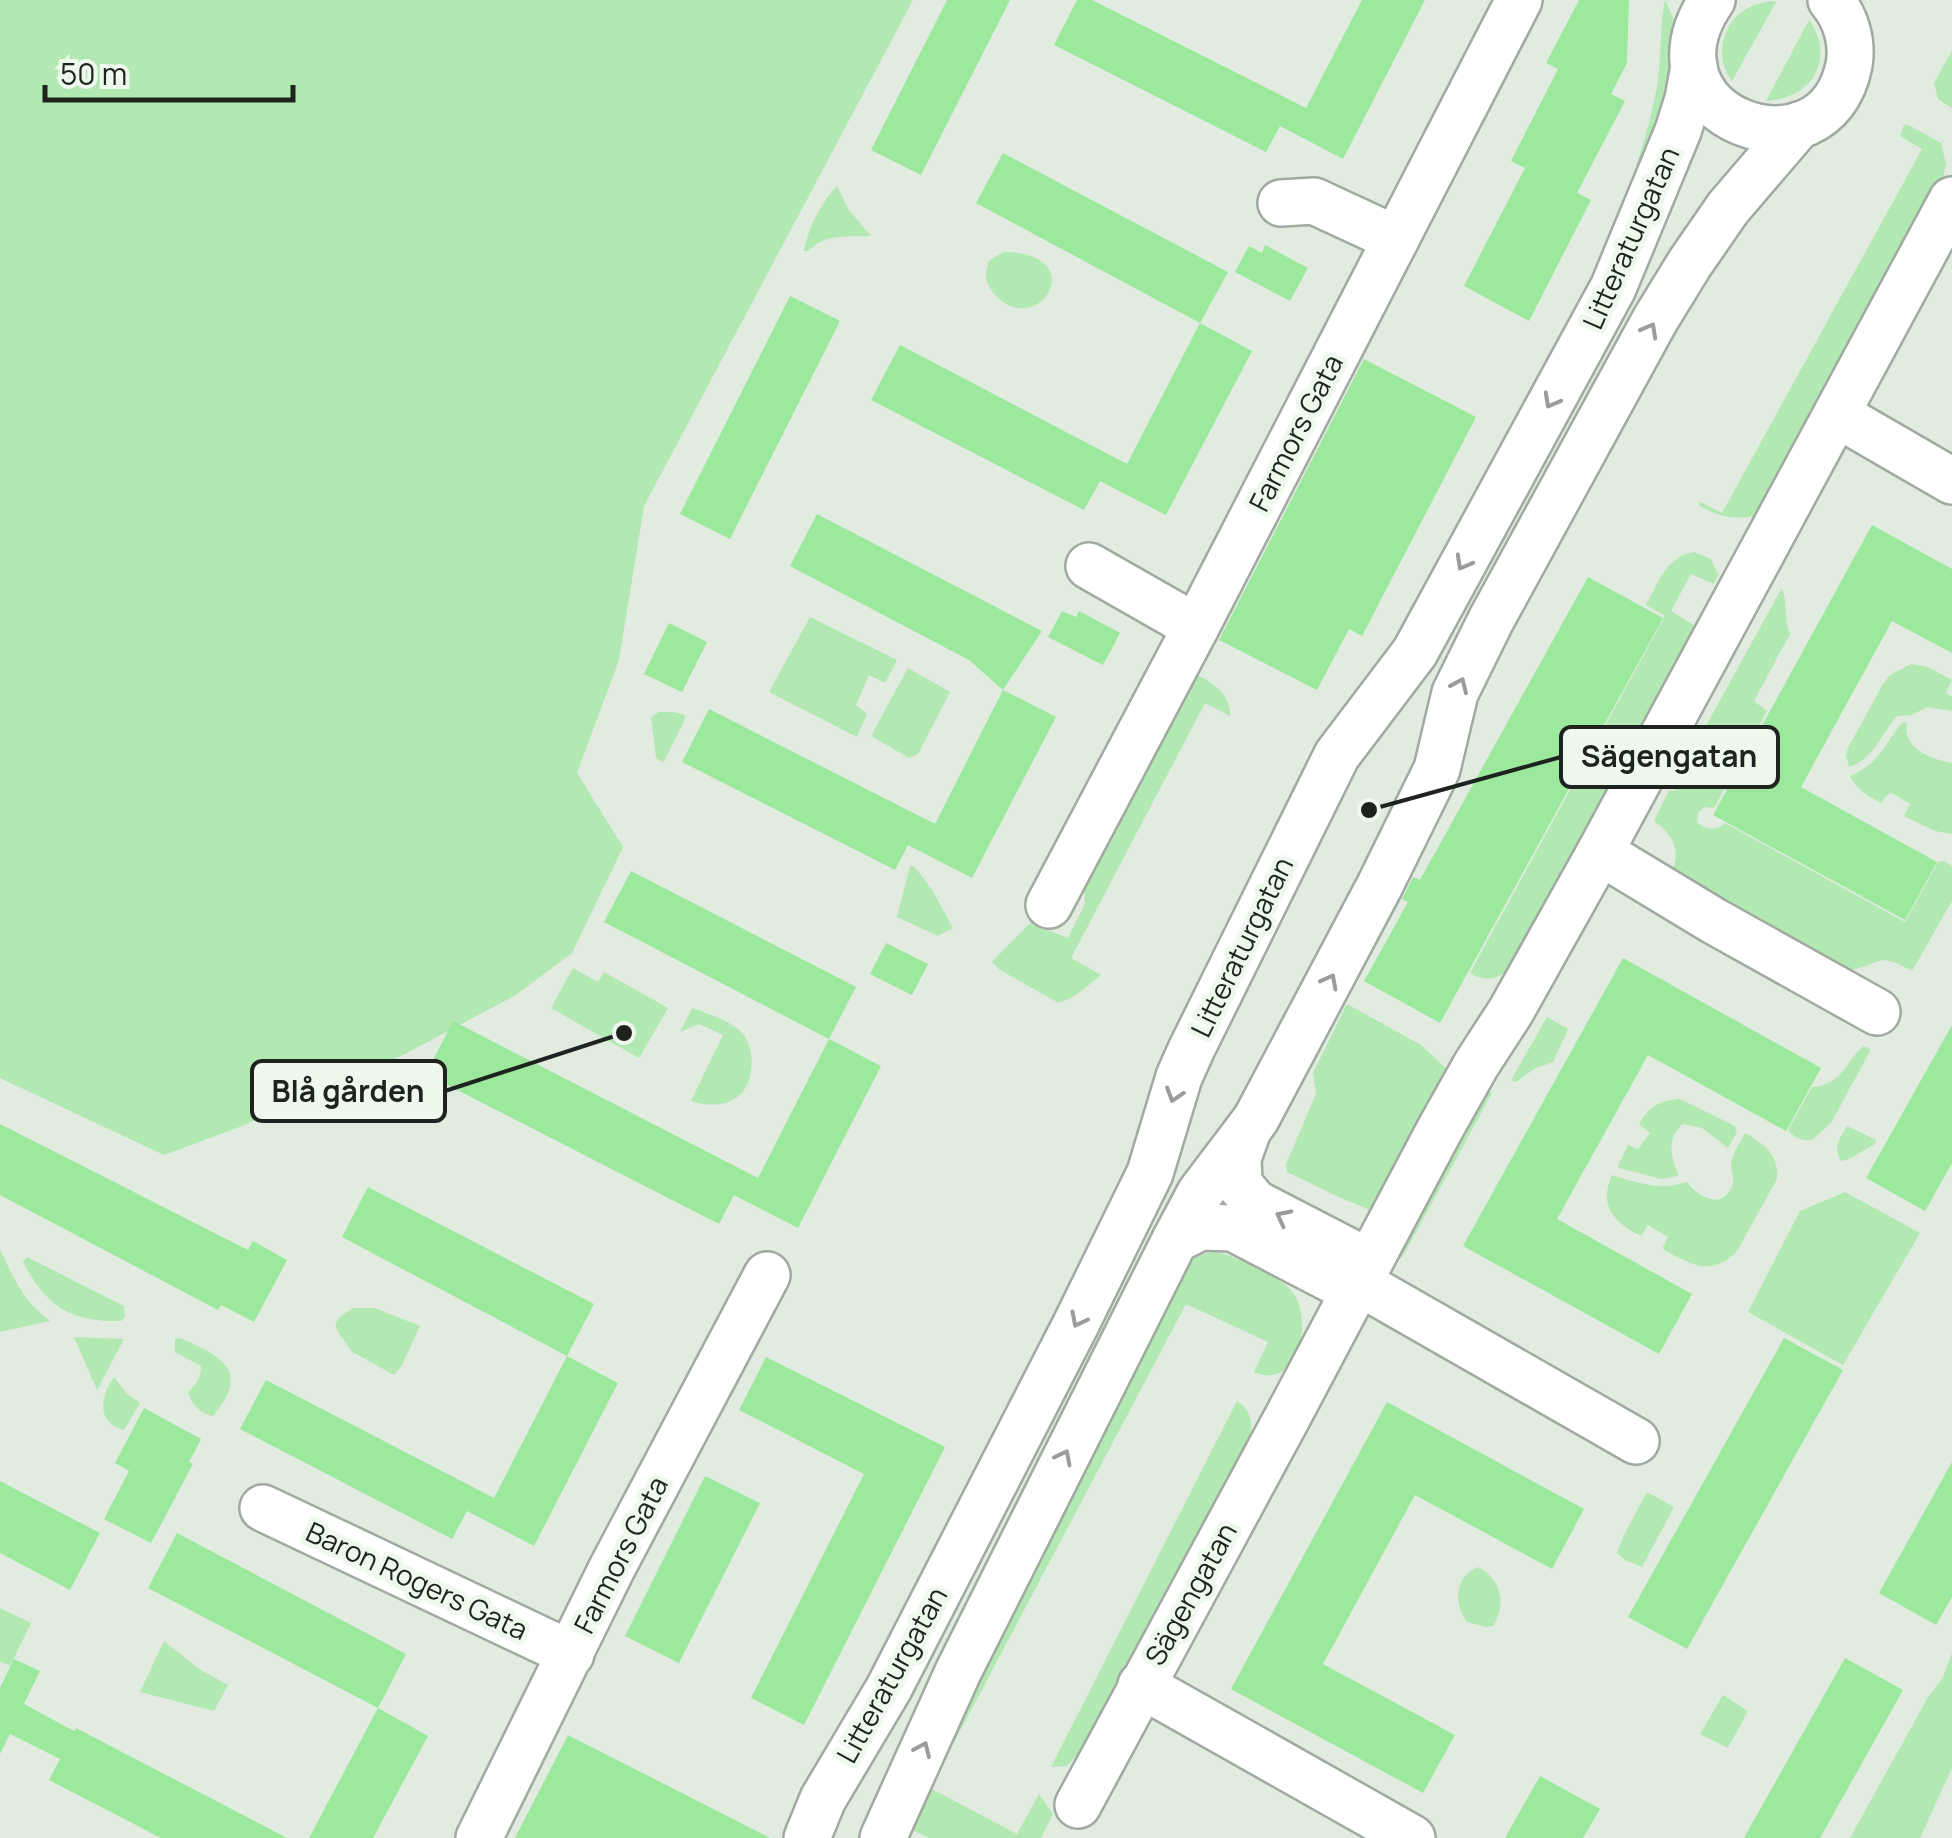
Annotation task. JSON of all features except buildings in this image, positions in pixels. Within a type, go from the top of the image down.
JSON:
[{"type":"street","name":"Farmors Gata","points":[[1049,905],[1519,0]]},
{"type":"street","name":"Litteraturgatan","points":[[883,1838],[958,1672],[1200,1192],[1266,1102],[1380,885],[1437,769],[1454,693],[1602,415],[1690,263],[1728,208],[1799,125],[1828,106],[1839,92],[1850,59],[1854,21],[1845,23],[1831,0]]},
{"type":"street","name":"Litteraturgatan","points":[[807,1838],[823,1799],[889,1688],[1150,1173],[1191,1050],[1338,755],[1415,652],[1613,288],[1688,100],[1701,5]]},
{"type":"street","points":[[1694,66],[1708,97],[1733,119],[1765,129],[1799,125]]},
{"type":"street","name":"Sägengatan","points":[[1078,1805],[1449,1113],[1600,852],[1952,200]]},
{"type":"street","points":[[1282,202],[1314,201],[1396,239]]},
{"type":"street","points":[[1838,415],[1952,482]]},
{"type":"street","points":[[1088,566],[1196,627]]},
{"type":"street","points":[[1600,852],[1876,1012]]},
{"type":"street","points":[[1246,1133],[1238,1158],[1239,1184],[1254,1202],[1360,1278],[1636,1441]]},
{"type":"street","points":[[1175,1240],[1201,1227],[1233,1228],[1360,1278]]},
{"type":"street","name":"Farmors Gata","points":[[478,1838],[612,1568],[767,1275]]},
{"type":"street","name":"Baron Rogers Gata","points":[[264,1508],[571,1654]]},
{"type":"street","name":"Sägengatan","points":[[1141,1685],[1412,1838]]},
{"type":"green space","points":[[0,0],[913,0],[644,506],[619,660],[577,773],[623,847],[572,953],[516,995],[403,1055],[237,1128],[164,1155],[0,1078]]},
{"type":"green space","points":[[1665,0],[1675,22],[1680,60],[1642,184],[1628,192],[1659,75]]},
{"type":"green space","points":[[1776,2],[1732,81],[1723,62],[1727,31],[1748,8]]},
{"type":"green space","points":[[1809,20],[1820,49],[1815,74],[1796,93],[1766,101]]},
{"type":"green space","points":[[1952,51],[1952,108],[1938,99],[1934,83]]},
{"type":"green space","points":[[1907,124],[1941,143],[1946,164],[1902,256],[1757,516],[1727,517],[1700,506],[1701,502],[1722,513],[1922,149],[1900,136]]},
{"type":"green space","points":[[837,186],[848,209],[871,236],[829,239],[804,251],[816,216]]},
{"type":"green space","points":[[1003,252],[1030,256],[1046,265],[1052,277],[1050,290],[1041,301],[1029,308],[1013,307],[993,293],[987,280],[987,266]]},
{"type":"green space","points":[[1694,552],[1711,559],[1718,575],[1714,584],[1691,574],[1671,611],[1695,626],[1510,969],[1490,978],[1475,976],[1470,973],[1665,616],[1646,605],[1670,565]]},
{"type":"green space","points":[[1782,588],[1790,634],[1754,701],[1767,711],[1714,808],[1704,807],[1697,822],[1711,828],[1725,823],[1905,922],[1938,862],[1952,866],[1952,901],[1912,971],[1883,960],[1844,971],[1669,879],[1675,847],[1654,821],[1669,790],[1674,791],[1676,780]]},
{"type":"green space","points":[[810,617],[897,660],[885,683],[869,675],[856,705],[867,714],[857,737],[769,692]]},
{"type":"green space","points":[[1911,664],[1928,667],[1952,680],[1946,693],[1952,697],[1952,711],[1927,707],[1912,715],[1897,716],[1871,752],[1849,767],[1848,748],[1883,684],[1890,675]]},
{"type":"green space","points":[[908,668],[950,692],[918,754],[909,758],[871,736]]},
{"type":"green space","points":[[1195,674],[1220,690],[1230,716],[1205,703],[1071,958],[1101,975],[1075,996],[1057,1002],[992,962],[1030,923],[1068,938],[1085,904],[1084,885]]},
{"type":"green space","points":[[659,712],[685,715],[663,763],[656,758],[651,717]]},
{"type":"green space","points":[[1903,722],[1907,723],[1909,740],[1914,746],[1952,763],[1952,834],[1935,831],[1904,816],[1910,804],[1890,792],[1881,803],[1859,789],[1850,776],[1875,759]]},
{"type":"green space","points":[[910,866],[932,890],[953,928],[938,936],[897,917]]},
{"type":"green space","points":[[573,968],[598,982],[604,972],[668,1008],[639,1058],[551,1008]]},
{"type":"green space","points":[[1347,1004],[1421,1045],[1454,1076],[1373,1211],[1287,1172],[1286,1164],[1316,1094],[1313,1073]]},
{"type":"green space","points":[[692,1008],[731,1024],[747,1041],[752,1061],[748,1082],[730,1101],[711,1105],[691,1101],[723,1035],[699,1024],[680,1032]]},
{"type":"green space","points":[[1547,1017],[1568,1029],[1553,1062],[1516,1082],[1511,1080]]},
{"type":"green space","points":[[1863,1046],[1870,1049],[1869,1053],[1831,1123],[1812,1140],[1793,1135],[1788,1130],[1812,1087],[1830,1083]]},
{"type":"green space","points":[[1487,1088],[1492,1093],[1403,1256],[1396,1262],[1391,1259]]},
{"type":"green space","points":[[1680,1099],[1735,1126],[1737,1132],[1728,1148],[1702,1128],[1683,1124],[1672,1141],[1677,1176],[1661,1179],[1619,1168],[1628,1145],[1638,1149],[1650,1133],[1639,1124],[1647,1113],[1661,1103]]},
{"type":"green space","points":[[1847,1126],[1876,1140],[1841,1161],[1837,1147]]},
{"type":"green space","points":[[1745,1133],[1769,1151],[1776,1163],[1777,1179],[1737,1251],[1728,1259],[1710,1266],[1684,1260],[1664,1250],[1668,1237],[1648,1225],[1641,1236],[1612,1213],[1607,1196],[1612,1175],[1659,1186],[1687,1182],[1709,1199],[1722,1198],[1732,1187],[1732,1159]]},
{"type":"green space","points":[[1845,1192],[1920,1233],[1843,1365],[1748,1312],[1800,1211]]},
{"type":"green space","points":[[0,1249],[26,1298],[50,1321],[0,1332]]},
{"type":"green space","points":[[1211,1252],[1228,1255],[1270,1275],[1293,1293],[1302,1320],[1298,1350],[1282,1372],[1254,1372],[1268,1342],[1186,1304],[930,1788],[1017,1834],[1039,1794],[1053,1814],[1041,1838],[929,1838],[902,1825],[1187,1260]]},
{"type":"green space","points":[[27,1257],[124,1306],[125,1317],[121,1321],[103,1321],[62,1309],[32,1277],[23,1262]]},
{"type":"green space","points":[[354,1308],[375,1308],[420,1326],[394,1375],[351,1351],[336,1328],[338,1319]]},
{"type":"green space","points":[[74,1337],[124,1339],[97,1390]]},
{"type":"green space","points":[[175,1339],[209,1352],[227,1367],[230,1388],[213,1416],[200,1410],[190,1397],[188,1392],[198,1380],[201,1366],[175,1352]]},
{"type":"green space","points":[[114,1377],[140,1403],[124,1430],[109,1421],[103,1408]]},
{"type":"green space","points":[[1237,1401],[1251,1422],[1247,1446],[1085,1746],[1067,1766],[1051,1767]]},
{"type":"green space","points":[[1647,1492],[1674,1507],[1642,1567],[1617,1553]]},
{"type":"green space","points":[[1478,1567],[1497,1585],[1500,1609],[1493,1626],[1467,1622],[1460,1607],[1461,1583]]},
{"type":"green space","points":[[0,1608],[31,1623],[10,1666],[0,1661]]},
{"type":"green space","points":[[164,1641],[199,1669],[228,1685],[214,1711],[140,1692]]},
{"type":"green space","points":[[1952,1653],[1952,1768],[1920,1838],[1850,1838],[1943,1677]]},
{"type":"green space","points":[[1723,1695],[1748,1711],[1728,1748],[1700,1734]]},
{"type":"place","name":"Sägengatan","points":[[1369,810]]},
{"type":"place","name":"Blå gården","points":[[624,1033]]}]
